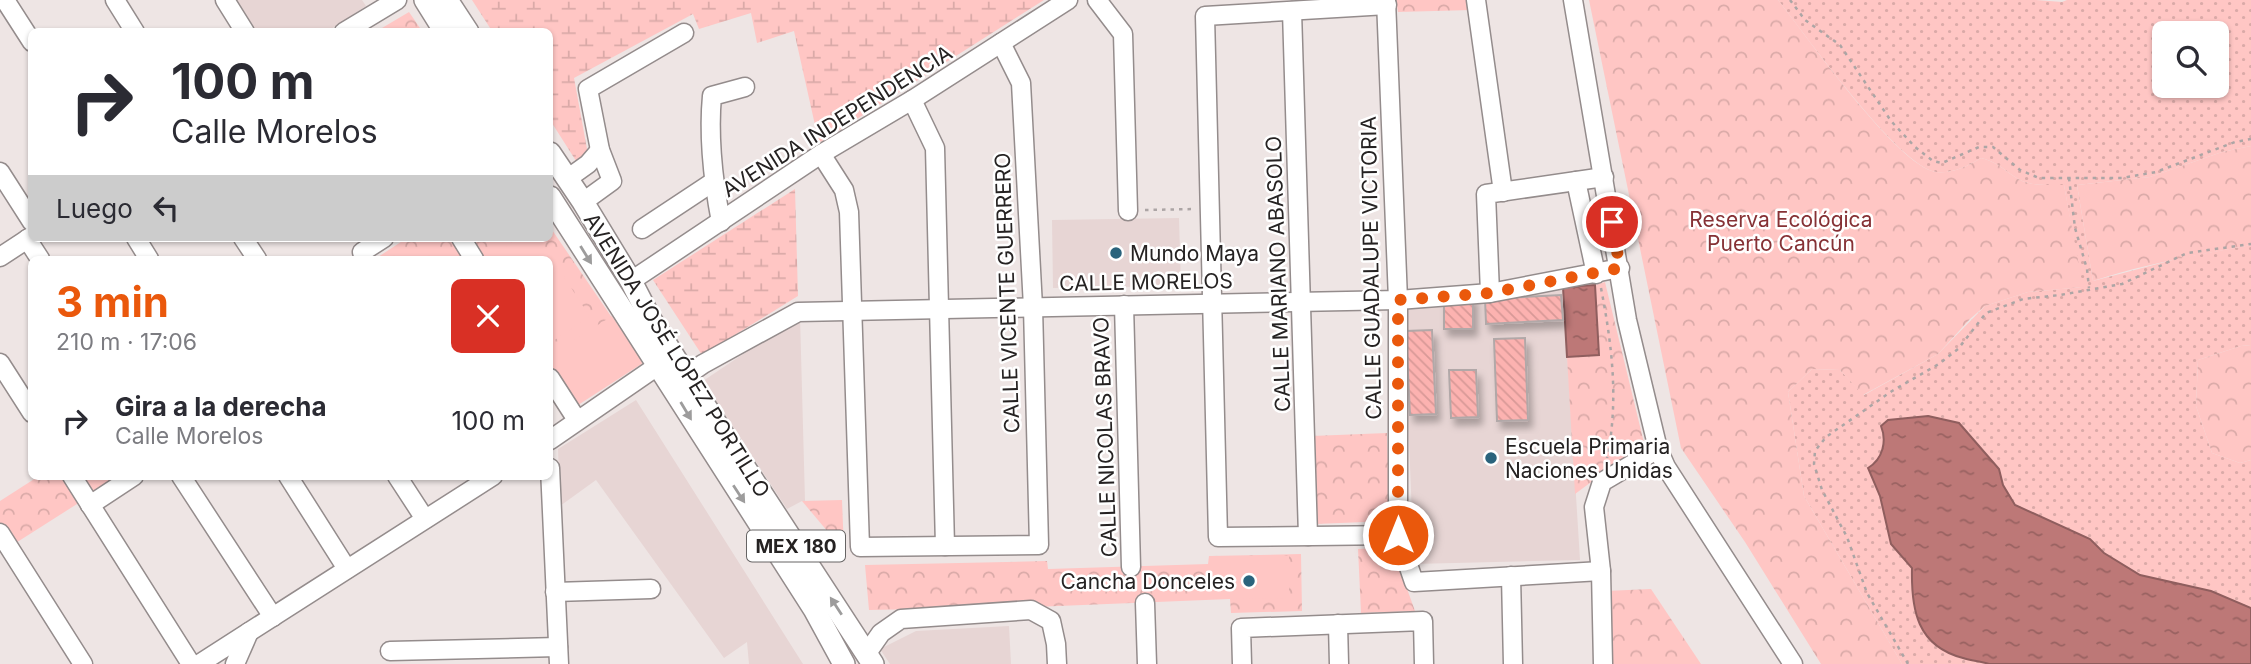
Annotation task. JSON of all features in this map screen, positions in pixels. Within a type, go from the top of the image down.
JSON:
[{"type":"main road","points":[[425,0],[442,28]]},
{"type":"main road","points":[[447,0],[465,28]]},
{"type":"main road","name":"AVENIDA JOSÉ LÓPEZ PORTILLO","points":[[553,158],[631,281],[651,320],[666,360]]},
{"type":"main road","name":"AVENIDA JOSÉ LÓPEZ PORTILLO","points":[[553,201],[679,380],[719,428],[870,659]]},
{"type":"main road","name":"AVENIDA JOSÉ LÓPEZ PORTILLO","points":[[679,380],[709,448],[814,610],[844,664]]},
{"type":"street","points":[[5,0],[28,36]]},
{"type":"street","points":[[115,0],[132,28]]},
{"type":"street","points":[[225,0],[242,28]]},
{"type":"street","name":"AVENIDA INDEPENDENCIA","points":[[631,281],[821,153],[912,100],[1068,0]]},
{"type":"street","points":[[1097,0],[1123,34],[1128,211]]},
{"type":"street","points":[[1475,0],[1503,192]]},
{"type":"street","points":[[1573,0],[1628,320],[1658,449],[1666,467],[1793,664]]},
{"type":"street","points":[[350,28],[388,2]]},
{"type":"street","points":[[1386,2],[1205,16],[1218,537],[1398,535]]},
{"type":"street","name":"CALLE GUADALUPE VICTORIA","points":[[1386,2],[1398,300],[1398,535],[1414,582],[1511,576]]},
{"type":"street","name":"CALLE MARIANO ABASOLO","points":[[1292,11],[1308,536]]},
{"type":"street","points":[[583,202],[612,181],[600,150],[588,89],[684,33]]},
{"type":"street","name":"CALLE VICENTE GUERRERO","points":[[945,546],[1039,545],[1032,307],[1021,83],[1001,43]]},
{"type":"street","points":[[721,222],[713,182],[710,118],[712,96],[745,86]]},
{"type":"street","points":[[821,153],[844,190],[849,212],[860,547],[945,546],[935,148],[912,100]]},
{"type":"street","points":[[567,179],[588,164],[600,150]]},
{"type":"street","points":[[0,172],[28,228]]},
{"type":"street","points":[[1490,293],[1486,194],[1604,177]]},
{"type":"street","points":[[1576,181],[1596,274]]},
{"type":"street","points":[[642,229],[713,182]]},
{"type":"street","points":[[0,257],[28,234]]},
{"type":"street","points":[[360,250],[376,242]]},
{"type":"street","name":"CALLE MORELOS","points":[[679,380],[798,312],[1398,300],[1490,293],[1620,268]]},
{"type":"street","name":"CALLE NICOLAS BRAVO","points":[[1124,305],[1131,567]]},
{"type":"street","points":[[553,437],[666,360]]},
{"type":"street","points":[[0,363],[28,407]]},
{"type":"street","points":[[553,383],[577,420]]},
{"type":"street","points":[[1603,664],[1601,571],[1594,507],[1602,482],[1658,449]]},
{"type":"street","points":[[74,480],[191,664]]},
{"type":"street","points":[[90,505],[129,480]]},
{"type":"street","points":[[184,480],[273,617]]},
{"type":"street","points":[[291,480],[347,569]]},
{"type":"street","points":[[400,480],[425,519]]},
{"type":"street","points":[[199,664],[487,480]]},
{"type":"street","points":[[390,651],[558,656],[550,480]]},
{"type":"street","points":[[0,533],[7,558],[83,664]]},
{"type":"street","points":[[1513,664],[1511,576],[1601,571]]},
{"type":"street","points":[[555,592],[651,590]]},
{"type":"street","points":[[1145,603],[1147,664]]},
{"type":"street","points":[[870,659],[881,633],[901,619],[1031,610],[1051,621],[1057,664]]},
{"type":"street","points":[[1242,664],[1241,628],[1423,621],[1424,664]]},
{"type":"street","points":[[1338,624],[1339,664]]},
{"type":"street","points":[[236,664],[249,632]]},
{"type":"path","points":[[1790,0],[1805,20],[1840,45],[1891,121],[1933,161],[1942,163],[1979,147],[1993,147],[2020,170],[2039,178],[2122,178],[2156,172],[2235,142],[2251,139]]},
{"type":"path","points":[[2069,178],[2075,228],[2087,270],[2089,289]]},
{"type":"path","points":[[1128,211],[1210,208]]},
{"type":"path","points":[[1908,664],[1867,593],[1847,537],[1822,490],[1814,464],[1815,451],[1826,437],[1949,356],[1958,349],[1986,313],[2023,299],[2122,284],[2187,253],[2251,244]]},
{"type":"path","points":[[1596,274],[1611,341],[1615,380],[1610,443],[1602,482]]},
{"type":"shaded area","points":[[237,0],[362,0],[366,6],[333,28],[254,28]]},
{"type":"shaded area","name":"Mundo Maya","points":[[1179,218],[1181,286],[1053,288],[1052,220]]},
{"type":"shaded area","name":"Escuela Primaria Naciones Unidas","points":[[1563,287],[1580,560],[1414,564],[1403,293]]},
{"type":"shaded area","points":[[800,316],[805,501],[787,509],[703,381]]},
{"type":"shaded area","points":[[636,400],[803,664],[749,664],[747,642],[724,658],[596,480],[560,506],[558,449]]},
{"type":"shaded area","points":[[1009,626],[1011,664],[890,664],[880,649],[916,631]]},
{"type":"green space","points":[[472,0],[1044,0],[819,143],[794,31],[757,43],[751,13],[699,29],[693,14],[574,78],[591,171],[585,175],[553,125],[553,28],[490,28]]},
{"type":"green space","points":[[1396,0],[1471,0],[1472,10],[1398,12]]},
{"type":"green space","name":"Reserva Ecológica Puerto Cancún","points":[[1589,0],[1778,0],[1876,124],[1919,164],[1936,172],[1948,172],[1981,158],[2025,182],[2064,185],[2083,287],[2028,292],[1985,306],[1938,354],[1863,395],[1840,370],[1812,369],[1788,392],[1804,496],[1902,664],[1821,664],[1745,542],[1681,448]]},
{"type":"green space","points":[[1778,0],[2251,0],[2251,146],[2222,152],[2150,177],[2077,185],[2093,281],[2180,258],[2251,245],[2251,345],[2198,360],[2196,406],[2212,453],[2240,463],[2251,460],[2251,664],[1902,664],[1804,496],[1788,392],[1812,369],[1840,370],[1864,395],[1938,354],[1985,306],[2028,292],[2082,287],[2064,185],[2025,182],[1981,158],[1948,172],[1936,172],[1919,164],[1876,124]]},
{"type":"green space","points":[[409,12],[420,28],[382,28]]},
{"type":"green space","points":[[2251,146],[2251,245],[2151,265],[2093,281],[2077,185],[2150,177],[2222,152]]},
{"type":"green space","points":[[795,189],[798,296],[702,355],[653,280]]},
{"type":"green space","points":[[553,231],[643,363],[553,366],[553,256],[479,256],[475,250],[466,256],[380,256],[401,242],[553,242]]},
{"type":"green space","points":[[512,242],[542,242],[551,256],[494,256]]},
{"type":"green space","points":[[553,260],[590,317],[553,341]]},
{"type":"green space","points":[[1605,282],[1644,443],[1575,494],[1567,357],[1599,355],[1595,285]]},
{"type":"green space","points":[[612,316],[643,363],[575,407],[553,371],[553,353]]},
{"type":"green space","points":[[2251,345],[2251,460],[2240,463],[2212,453],[2196,406],[2198,360]]},
{"type":"green space","points":[[1387,433],[1390,521],[1315,524],[1312,436]]},
{"type":"green space","points":[[33,480],[115,480],[0,553],[0,501]]},
{"type":"green space","points":[[842,500],[844,551],[802,501]]},
{"type":"green space","points":[[1392,547],[1415,611],[1361,613],[1358,549]]},
{"type":"green space","points":[[1301,554],[1302,611],[1231,613],[1230,599],[869,610],[865,565],[1047,561],[1048,569],[1208,564],[1209,556]]},
{"type":"green space","name":"Cancha Donceles","points":[[1209,556],[1289,556],[1289,598],[1209,599]]},
{"type":"green space","points":[[1651,589],[1701,664],[1609,664],[1605,591]]},
{"type":"water","points":[[1595,285],[1599,355],[1567,357],[1563,287]]},
{"type":"water","points":[[1928,416],[1959,423],[1999,469],[2003,485],[2015,505],[2090,539],[2104,553],[2140,575],[2211,591],[2251,608],[2251,664],[1989,664],[1963,658],[1935,645],[1920,624],[1913,598],[1912,568],[1891,544],[1880,496],[1868,468],[1877,460],[1882,449],[1884,438],[1881,426],[1888,420]]},
{"type":"building","points":[[1561,295],[1563,320],[1486,324],[1485,299]]},
{"type":"building","points":[[1444,296],[1473,296],[1473,329],[1444,329]]},
{"type":"building","points":[[1432,330],[1436,414],[1410,415],[1406,331]]},
{"type":"building","points":[[1525,338],[1528,420],[1497,421],[1494,339]]},
{"type":"building","points":[[1449,370],[1476,370],[1478,417],[1451,418]]},
{"type":"place","name":"Mundo Maya","points":[[1116,253]]},
{"type":"place","name":"Escuela Primaria Naciones Unidas","points":[[1491,458]]},
{"type":"place","name":"Cancha Donceles","points":[[1249,581]]},
{"type":"route","points":[[1398,535],[1398,300],[1490,293],[1620,268],[1612,222]]}]
